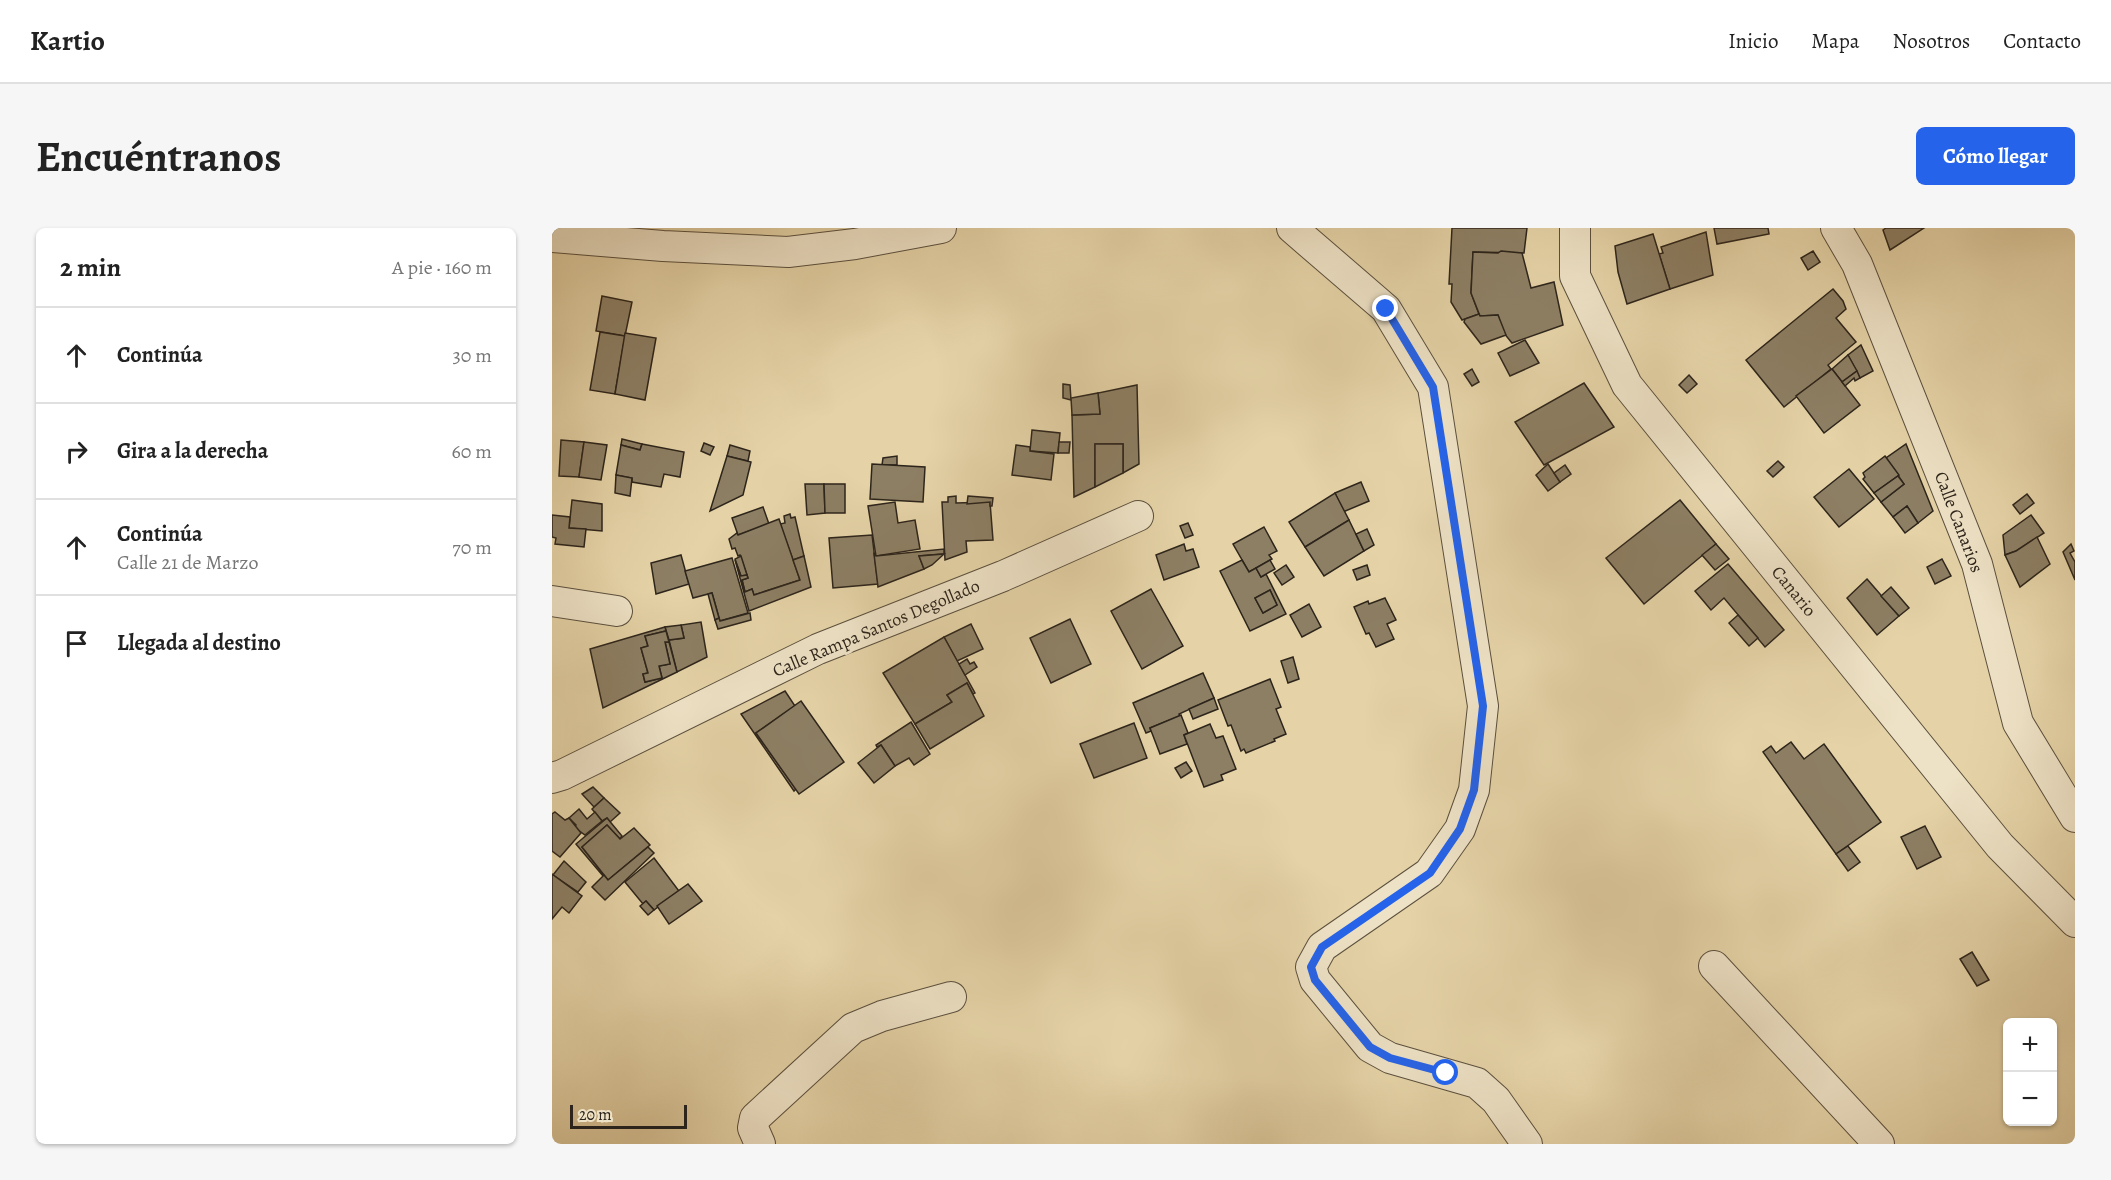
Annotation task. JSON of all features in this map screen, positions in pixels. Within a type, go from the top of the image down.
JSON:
[{"type":"street","points":[[552,237],[663,246],[788,252],[855,244],[941,228]]},
{"type":"street","points":[[1292,228],[1386,309],[1433,387],[1483,706],[1474,790],[1460,829],[1430,873],[1322,947],[1311,967],[1315,980],[1370,1047],[1390,1058],[1476,1083],[1496,1100],[1527,1144]]},
{"type":"street","name":"Canario","points":[[1575,228],[1575,276],[1628,386],[2000,846],[2075,922]]},
{"type":"street","name":"Calle Canarios","points":[[1836,228],[1857,264],[1977,564],[2018,723],[2075,817]]},
{"type":"street","name":"Calle Rampa Santos Degollado","points":[[552,778],[818,649],[1003,576],[1138,516]]},
{"type":"street","points":[[552,601],[617,611]]},
{"type":"street","points":[[1714,966],[1879,1144]]},
{"type":"street","points":[[760,1144],[753,1128],[755,1118],[853,1028],[882,1016],[951,997]]},
{"type":"building","points":[[1452,228],[1527,228],[1524,253],[1473,252],[1471,293],[1479,314],[1462,320],[1451,302],[1452,284],[1449,284]]},
{"type":"building","points":[[1714,228],[1768,228],[1769,234],[1717,244]]},
{"type":"building","points":[[1886,228],[1924,228],[1890,250],[1883,230]]},
{"type":"building","points":[[1706,232],[1713,275],[1670,289],[1659,254],[1663,253],[1661,247]]},
{"type":"building","points":[[1653,234],[1670,289],[1627,304],[1618,272],[1615,246]]},
{"type":"building","points":[[1501,251],[1522,253],[1531,288],[1554,282],[1563,325],[1512,343],[1503,332],[1498,315],[1480,316],[1471,293],[1473,252],[1498,253]]},
{"type":"building","points":[[1813,251],[1820,262],[1808,270],[1801,258]]},
{"type":"building","points":[[1833,289],[1843,301],[1846,309],[1836,318],[1856,342],[1828,365],[1831,369],[1784,407],[1746,360]]},
{"type":"building","points":[[602,296],[632,302],[625,336],[596,331]]},
{"type":"building","points":[[1479,314],[1480,316],[1498,315],[1506,335],[1481,344],[1464,322],[1465,319]]},
{"type":"building","points":[[600,332],[625,336],[615,394],[590,390]]},
{"type":"building","points":[[625,333],[656,338],[645,400],[615,394]]},
{"type":"building","points":[[1525,340],[1539,363],[1510,376],[1498,353]]},
{"type":"building","points":[[1861,345],[1873,371],[1860,378],[1848,355]]},
{"type":"building","points":[[1848,355],[1857,371],[1842,382],[1832,369]]},
{"type":"building","points":[[1472,369],[1479,382],[1472,386],[1464,374]]},
{"type":"building","points":[[1832,369],[1860,405],[1824,433],[1796,396]]},
{"type":"building","points":[[1857,371],[1860,378],[1855,381],[1854,378],[1845,386],[1842,382]]},
{"type":"building","points":[[1689,375],[1697,384],[1687,393],[1679,385]]},
{"type":"building","points":[[1584,383],[1614,427],[1544,465],[1515,422]]},
{"type":"building","points":[[1063,384],[1070,385],[1071,400],[1063,398]]},
{"type":"building","points":[[1137,385],[1139,464],[1123,473],[1123,444],[1095,444],[1095,487],[1074,497],[1072,415],[1100,414],[1098,393]]},
{"type":"building","points":[[1098,393],[1100,414],[1072,415],[1071,398]]},
{"type":"building","points":[[1032,430],[1060,433],[1058,453],[1030,451]]},
{"type":"building","points":[[622,439],[642,444],[640,450],[621,445]]},
{"type":"building","points":[[561,440],[584,442],[579,477],[559,476]]},
{"type":"building","points":[[584,442],[607,445],[601,480],[579,477]]},
{"type":"building","points":[[1059,442],[1070,442],[1069,453],[1058,453]]},
{"type":"building","points":[[704,443],[714,447],[710,455],[701,451]]},
{"type":"building","points":[[642,444],[684,452],[680,477],[664,474],[661,487],[632,482],[632,478],[616,475],[621,445],[640,450]]},
{"type":"building","points":[[1095,444],[1123,444],[1123,473],[1095,487]]},
{"type":"building","points":[[1906,444],[1933,511],[1918,523],[1907,506],[1893,517],[1881,502],[1904,484],[1886,458]]},
{"type":"building","points":[[730,445],[750,451],[748,461],[727,456]]},
{"type":"building","points":[[1016,445],[1030,447],[1030,451],[1054,454],[1051,480],[1012,475]]},
{"type":"building","points":[[727,456],[751,462],[743,495],[710,511]]},
{"type":"building","points":[[897,456],[897,465],[882,465],[883,458]]},
{"type":"building","points":[[1885,456],[1899,475],[1874,493],[1863,479],[1865,477],[1863,473]]},
{"type":"building","points":[[1778,461],[1784,467],[1773,477],[1767,471]]},
{"type":"building","points":[[872,464],[925,467],[923,502],[870,499]]},
{"type":"building","points":[[1548,464],[1560,482],[1548,491],[1536,475]]},
{"type":"building","points":[[1565,465],[1571,474],[1560,482],[1554,473]]},
{"type":"building","points":[[1849,469],[1874,499],[1839,527],[1814,497]]},
{"type":"building","points":[[616,475],[632,478],[630,496],[615,493]]},
{"type":"building","points":[[1898,476],[1904,484],[1881,502],[1874,493]]},
{"type":"building","points":[[1361,482],[1369,501],[1343,512],[1335,493]]},
{"type":"building","points":[[805,484],[824,484],[825,513],[807,515]]},
{"type":"building","points":[[824,484],[845,484],[845,513],[825,513]]},
{"type":"building","points":[[1335,493],[1349,520],[1305,547],[1289,522]]},
{"type":"building","points":[[2027,494],[2034,503],[2020,514],[2013,505]]},
{"type":"building","points":[[956,496],[956,503],[990,502],[993,540],[966,541],[967,552],[945,560],[942,502],[948,502],[948,497]]},
{"type":"building","points":[[968,496],[993,498],[992,506],[990,502],[967,504]]},
{"type":"building","points":[[572,500],[602,504],[602,531],[569,528]]},
{"type":"building","points":[[1680,500],[1716,544],[1644,604],[1606,558]]},
{"type":"building","points":[[895,502],[898,523],[915,520],[920,549],[876,556],[868,506]]},
{"type":"building","points":[[1907,506],[1918,523],[1905,533],[1893,517]]},
{"type":"building","points":[[763,507],[769,524],[738,535],[732,518]]},
{"type":"building","points":[[790,514],[791,518],[795,517],[804,556],[793,560],[780,524],[785,523],[784,516]]},
{"type":"building","points":[[552,515],[570,517],[569,528],[586,529],[584,547],[555,544],[556,538],[552,537]]},
{"type":"building","points":[[2031,515],[2044,533],[2016,551],[2005,555],[2003,535]]},
{"type":"building","points":[[779,519],[800,580],[754,595],[752,589],[745,592],[742,580],[748,578],[740,555],[738,556],[735,548],[732,549],[729,539],[737,533],[738,535]]},
{"type":"building","points":[[1349,520],[1364,551],[1324,576],[1305,547]]},
{"type":"building","points":[[1188,523],[1193,535],[1185,538],[1180,526]]},
{"type":"building","points":[[1264,527],[1277,551],[1269,555],[1272,559],[1249,572],[1233,544]]},
{"type":"building","points":[[1367,529],[1374,545],[1364,551],[1356,534]]},
{"type":"building","points":[[872,535],[878,584],[833,588],[829,538]]},
{"type":"building","points":[[2037,537],[2050,564],[2020,587],[2005,555],[2016,551]]},
{"type":"building","points":[[1184,544],[1186,551],[1193,549],[1199,567],[1164,580],[1156,555]]},
{"type":"building","points":[[1716,544],[1729,559],[1715,570],[1702,555]]},
{"type":"building","points":[[2071,544],[2074,551],[2070,553],[2075,562],[2075,580],[2063,552]]},
{"type":"building","points":[[944,549],[944,554],[919,556],[924,569],[878,587],[874,554],[876,556]]},
{"type":"building","points":[[944,554],[924,569],[919,556]]},
{"type":"building","points":[[681,555],[689,584],[656,594],[651,563]]},
{"type":"building","points":[[741,556],[747,575],[741,576],[735,559]]},
{"type":"building","points":[[804,556],[811,587],[749,611],[735,560],[741,576],[747,575],[748,578],[742,580],[745,592],[752,589],[754,595],[800,580],[793,560]]},
{"type":"building","points":[[732,558],[748,613],[720,621],[712,593],[693,598],[685,571]]},
{"type":"building","points":[[1942,559],[1951,576],[1935,584],[1927,567]]},
{"type":"building","points":[[1242,560],[1249,572],[1256,568],[1261,577],[1266,574],[1286,614],[1250,631],[1220,571]],"holes":[[[1270,590],[1277,605],[1263,613],[1255,598]]]},
{"type":"building","points":[[1270,560],[1275,569],[1261,577],[1256,568]]},
{"type":"building","points":[[1728,564],[1784,630],[1765,647],[1724,598],[1711,610],[1695,591]]},
{"type":"building","points":[[1286,565],[1294,577],[1282,585],[1274,573]]},
{"type":"building","points":[[1367,565],[1370,575],[1357,580],[1353,570]]},
{"type":"building","points":[[1867,579],[1899,616],[1877,635],[1847,598]]},
{"type":"building","points":[[1891,587],[1909,608],[1899,616],[1881,596]]},
{"type":"building","points":[[1151,589],[1183,646],[1142,669],[1111,611]]},
{"type":"building","points":[[1270,590],[1277,605],[1263,613],[1255,598]]},
{"type":"building","points":[[712,593],[719,618],[715,620],[708,594]]},
{"type":"building","points":[[1385,598],[1396,620],[1387,624],[1394,639],[1376,647],[1369,633],[1366,634],[1354,607],[1368,601],[1369,604]]},
{"type":"building","points":[[1309,604],[1321,627],[1302,637],[1290,615]]},
{"type":"building","points":[[750,613],[751,620],[718,629],[715,620],[719,618],[720,621]]},
{"type":"building","points":[[1738,615],[1758,638],[1749,646],[1729,623]]},
{"type":"building","points":[[1070,619],[1091,664],[1051,683],[1030,638]]},
{"type":"building","points":[[701,622],[707,657],[677,672],[669,640],[684,638],[681,625]]},
{"type":"building","points":[[971,624],[983,649],[957,661],[944,637]]},
{"type":"building","points":[[681,625],[684,638],[669,640],[665,627]]},
{"type":"building","points":[[665,627],[666,631],[645,636],[648,646],[641,648],[648,673],[643,674],[645,682],[662,678],[659,666],[670,664],[665,642],[669,642],[677,672],[603,708],[590,649]]},
{"type":"building","points":[[666,631],[669,642],[665,642],[670,664],[659,666],[662,678],[645,682],[643,674],[648,673],[641,648],[648,646],[645,636]]},
{"type":"building","points":[[944,637],[975,693],[973,694],[967,683],[947,695],[952,702],[915,724],[883,673]]},
{"type":"building","points":[[1293,657],[1299,679],[1288,683],[1281,661]]},
{"type":"building","points":[[967,659],[970,664],[974,662],[977,667],[965,675],[959,664]]},
{"type":"building","points":[[1203,673],[1214,698],[1179,714],[1180,716],[1150,728],[1151,731],[1146,733],[1133,703]]},
{"type":"building","points":[[1270,679],[1281,707],[1276,709],[1286,734],[1246,753],[1244,749],[1241,751],[1218,700]]},
{"type":"building","points":[[967,683],[984,716],[930,749],[915,724],[952,702],[947,695]]},
{"type":"building","points":[[785,691],[795,706],[756,733],[796,789],[794,791],[741,714]]},
{"type":"building","points":[[1214,698],[1218,709],[1193,719],[1189,709]]},
{"type":"building","points":[[801,701],[844,762],[799,794],[756,733]]},
{"type":"building","points":[[1181,715],[1188,733],[1184,735],[1187,744],[1160,754],[1150,728]]},
{"type":"building","points":[[911,722],[930,754],[914,765],[909,758],[895,766],[881,745],[877,747],[876,745]]},
{"type":"building","points":[[1134,723],[1147,758],[1094,778],[1080,744]]},
{"type":"building","points":[[1210,724],[1216,738],[1223,736],[1236,769],[1221,775],[1223,780],[1204,787],[1184,735]]},
{"type":"building","points":[[1791,742],[1804,759],[1824,744],[1881,822],[1836,854],[1763,752],[1771,746],[1776,753]]},
{"type":"building","points":[[881,745],[895,766],[874,783],[858,763]]},
{"type":"building","points":[[1186,762],[1192,771],[1181,778],[1175,768]]},
{"type":"building","points":[[593,787],[604,798],[594,807],[582,794]]},
{"type":"building","points":[[604,798],[620,813],[610,822],[607,818],[602,821],[592,809]]},
{"type":"building","points":[[579,809],[587,819],[595,812],[602,821],[585,835],[574,827],[576,825],[569,818]]},
{"type":"building","points":[[555,812],[565,820],[569,818],[581,833],[560,857],[552,851],[552,814]]},
{"type":"building","points":[[607,818],[622,836],[620,839],[607,825],[582,847],[603,876],[576,844]]},
{"type":"building","points":[[607,825],[620,839],[634,828],[650,845],[608,880],[582,847]]},
{"type":"building","points":[[1925,826],[1941,857],[1917,869],[1901,837]]},
{"type":"building","points":[[1848,846],[1860,862],[1848,871],[1836,854]]},
{"type":"building","points":[[648,847],[654,853],[605,900],[592,887],[604,875],[608,880]]},
{"type":"building","points":[[654,858],[679,891],[654,910],[646,901],[643,904],[625,882]]},
{"type":"building","points":[[564,861],[586,882],[578,892],[553,875]]},
{"type":"building","points":[[552,874],[582,896],[569,913],[562,907],[552,919]]},
{"type":"building","points":[[688,884],[702,901],[669,924],[657,906]]},
{"type":"building","points":[[646,901],[654,910],[648,915],[640,906]]},
{"type":"building","points":[[1972,952],[1989,980],[1977,986],[1960,959]]},
{"type":"route","points":[[1386,309],[1433,387],[1483,706],[1474,790],[1460,829],[1430,873],[1322,947],[1311,967],[1315,980],[1370,1047],[1390,1058],[1446,1073]]}]
